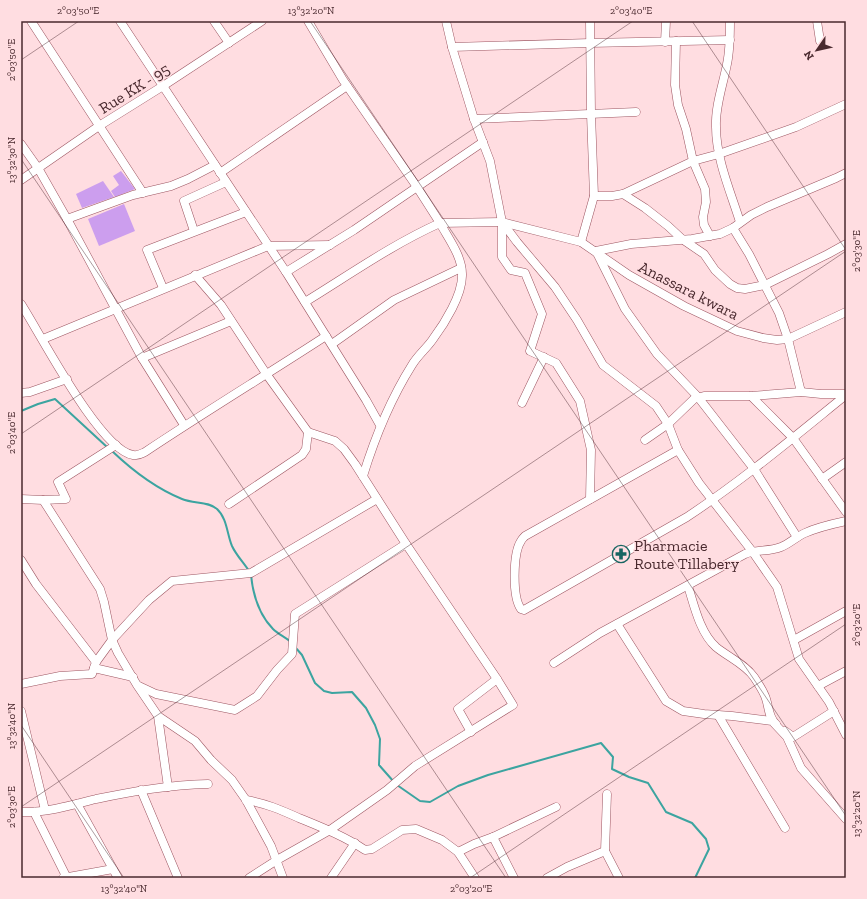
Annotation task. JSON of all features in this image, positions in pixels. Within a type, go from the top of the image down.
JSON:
[{"type":"street","points":[[31,21],[143,193]]},
{"type":"street","points":[[120,21],[286,272],[332,344],[380,425]]},
{"type":"street","points":[[214,21],[229,43]]},
{"type":"street","name":"Rue KK - 95","points":[[21,180],[99,126],[262,21]]},
{"type":"street","points":[[308,21],[347,86],[440,223],[459,259],[461,268],[462,281],[457,298],[433,339],[412,365],[391,403],[380,425],[363,476]]},
{"type":"street","points":[[446,21],[452,47],[474,119],[490,161],[502,222],[502,257],[511,270],[525,272],[542,314],[530,351],[556,363],[580,401],[591,450],[590,499]]},
{"type":"street","points":[[581,242],[594,196],[590,21]]},
{"type":"street","points":[[666,21],[666,42]]},
{"type":"street","points":[[730,21],[730,40],[716,128],[719,154],[740,222]]},
{"type":"street","points":[[817,21],[820,42]]},
{"type":"street","points":[[452,47],[590,42],[676,42],[730,40]]},
{"type":"street","points":[[676,42],[675,85],[678,105],[686,129],[693,161],[704,189],[706,202],[703,217],[704,225],[710,236]]},
{"type":"street","points":[[220,173],[347,86]]},
{"type":"street","points":[[594,196],[612,196],[623,194],[693,161],[719,154],[796,127],[846,104]]},
{"type":"street","points":[[474,119],[636,112]]},
{"type":"street","points":[[286,272],[330,245],[483,142]]},
{"type":"street","points":[[21,144],[38,168],[67,219],[114,309],[184,426]]},
{"type":"street","points":[[67,219],[112,202],[188,180],[215,165]]},
{"type":"street","points":[[797,537],[754,469],[698,397],[657,354],[630,316],[596,251],[616,246],[720,234],[733,228],[751,215],[767,207],[846,173]]},
{"type":"street","points":[[194,232],[184,201],[226,182]]},
{"type":"street","points":[[623,194],[704,254],[715,270],[730,284],[737,288],[745,289],[765,285],[846,244]]},
{"type":"street","points":[[163,288],[147,250],[246,212]]},
{"type":"street","points":[[502,222],[555,287],[577,320],[603,365],[656,406],[668,424],[678,450],[699,483],[752,551],[777,587],[799,659],[843,724],[846,735]]},
{"type":"street","name":"Anassara kwara","points":[[440,223],[502,222],[581,242],[629,275],[718,323],[737,331],[763,338],[777,340],[788,339]]},
{"type":"street","points":[[305,302],[399,244],[423,230],[440,223]]},
{"type":"street","points":[[733,228],[749,254],[779,313],[788,339],[800,392]]},
{"type":"street","points":[[43,339],[163,288],[268,246],[330,245]]},
{"type":"street","points":[[332,344],[394,300],[461,268]]},
{"type":"street","points":[[195,275],[214,296],[267,375],[308,432],[335,441],[344,449],[406,544],[497,678],[513,705],[415,766],[387,790],[330,830],[276,860],[248,878]]},
{"type":"street","points":[[21,304],[88,414],[103,433],[116,445],[127,453],[134,455],[138,455],[267,375],[326,336]]},
{"type":"street","points":[[788,339],[846,312]]},
{"type":"street","points":[[142,358],[231,321]]},
{"type":"street","points":[[522,403],[544,357]]},
{"type":"street","points":[[21,393],[30,392],[67,379]]},
{"type":"street","points":[[645,440],[668,424],[698,397],[751,396],[800,392],[846,394]]},
{"type":"street","points":[[678,450],[525,536],[521,540],[517,552],[515,589],[516,599],[521,609],[524,610],[687,517],[713,500],[793,438],[846,394]]},
{"type":"street","points":[[751,396],[793,438],[846,512]]},
{"type":"street","points":[[229,504],[302,455],[306,449],[308,432]]},
{"type":"street","points":[[21,499],[43,500],[66,498],[58,482],[116,445]]},
{"type":"street","points":[[822,479],[846,462]]},
{"type":"street","points":[[21,684],[60,676],[92,674],[95,665],[112,640],[149,600],[172,581],[251,573],[377,499]]},
{"type":"street","points":[[43,500],[100,589],[112,640],[137,685],[158,716],[195,741],[211,760],[232,780],[246,800],[276,860],[283,878]]},
{"type":"street","points":[[554,663],[572,650],[617,624],[752,551],[771,550],[781,547],[797,537],[819,527],[846,521]]},
{"type":"street","points":[[137,685],[156,694],[235,710],[257,696],[277,670],[292,654],[295,614],[406,544]]},
{"type":"street","points":[[21,560],[36,584],[95,665],[132,677]]},
{"type":"street","points":[[688,586],[697,615],[704,631],[715,646],[753,675],[765,696],[772,721],[787,737],[801,768],[846,819]]},
{"type":"street","points":[[794,640],[846,611]]},
{"type":"street","points":[[617,624],[666,701],[683,711],[772,721],[793,737],[834,711]]},
{"type":"street","points":[[818,686],[846,671]]},
{"type":"street","points":[[471,732],[458,709],[497,678]]},
{"type":"street","points":[[21,712],[45,810]]},
{"type":"street","points":[[718,715],[784,828]]},
{"type":"street","points":[[158,716],[168,787]]},
{"type":"street","points":[[21,812],[45,810],[141,790],[186,784],[208,784]]},
{"type":"street","points":[[141,790],[178,878]]},
{"type":"street","points":[[607,794],[606,852],[619,878]]},
{"type":"street","points":[[246,800],[263,803],[330,830],[365,850],[372,849],[402,830],[416,829],[442,840],[458,852],[474,878]]},
{"type":"street","points":[[77,804],[118,878]]},
{"type":"street","points":[[458,852],[556,807]]},
{"type":"street","points":[[34,812],[66,878],[113,869]]},
{"type":"street","points":[[493,837],[514,878]]},
{"type":"street","points":[[331,878],[355,843]]},
{"type":"street","points":[[547,878],[606,852]]},
{"type":"shaded area","points":[[121,171],[135,189],[115,197],[111,191],[119,185],[113,176]]},
{"type":"shaded area","points":[[103,181],[114,197],[82,208],[76,194]]},
{"type":"shaded area","points":[[124,204],[135,231],[99,246],[88,219]]},
{"type":"waterway","points":[[21,411],[55,399],[107,447]]},
{"type":"waterway","points":[[112,451],[136,472],[172,495],[191,502],[213,506],[217,509],[225,521],[230,541],[234,549],[249,571]]},
{"type":"waterway","points":[[251,575],[253,590],[260,611],[275,631],[291,642]]},
{"type":"waterway","points":[[295,647],[302,655],[315,683],[324,691],[332,693],[352,692],[366,708],[375,725],[380,739],[379,765],[394,782]]},
{"type":"waterway","points":[[397,785],[420,801],[430,802],[458,786],[488,775],[601,743],[613,757],[612,769],[629,777],[648,783],[666,812],[692,823],[706,839],[709,849],[695,878]]},
{"type":"place","name":"Pharmacie Route Tillabery","points":[[621,554]]}]
